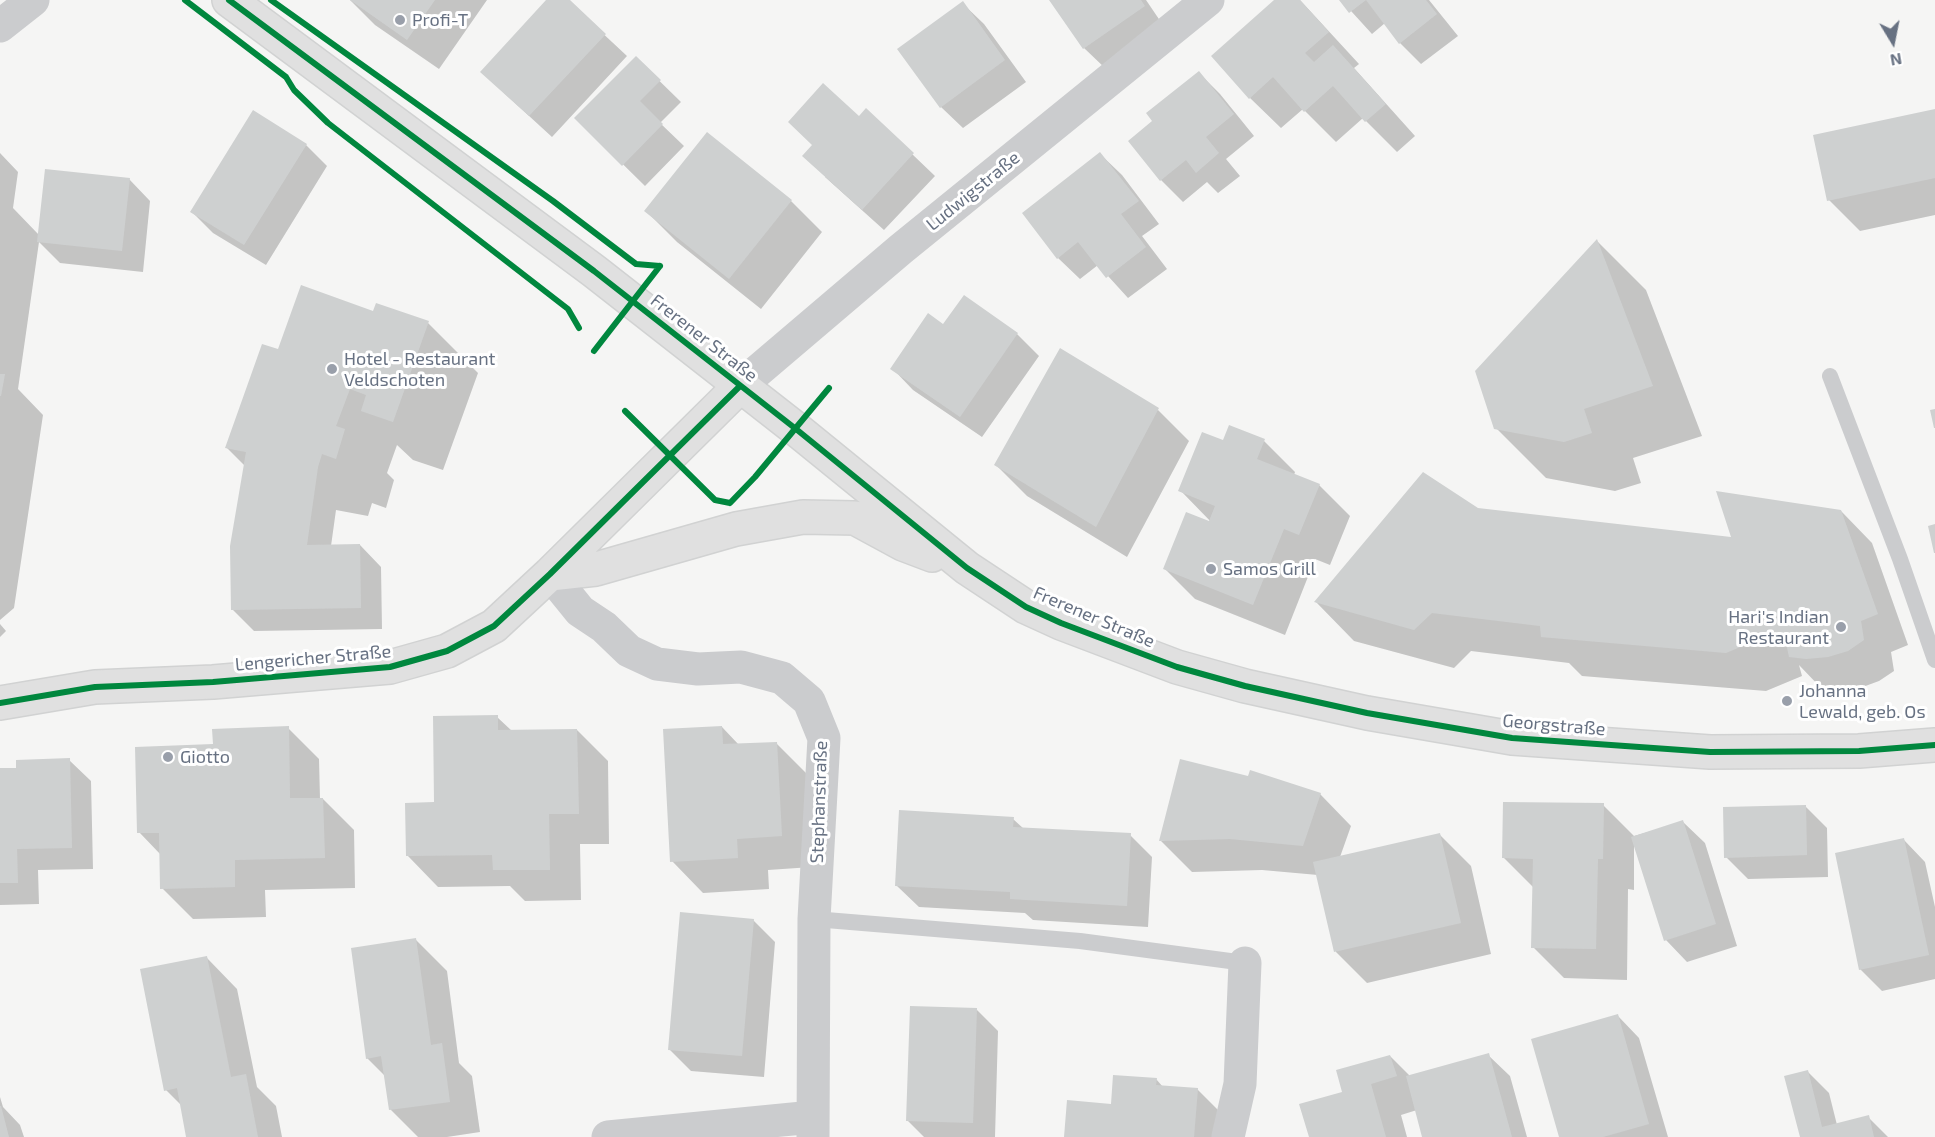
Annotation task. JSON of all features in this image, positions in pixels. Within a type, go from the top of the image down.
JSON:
[{"type":"main road","name":"Frerener Straße","points":[[232,1],[585,264],[796,429],[967,568],[1026,607],[1177,668]]},
{"type":"main road","name":"Lengericher Straße","points":[[0,703],[94,687],[213,682],[390,667],[447,651],[494,626],[550,574],[740,386]]},
{"type":"main road","points":[[550,574],[596,569],[736,530],[803,517],[855,518],[903,544],[967,568]]},
{"type":"main road","name":"Georgstraße","points":[[1177,668],[1245,686],[1367,713],[1512,738],[1710,753],[1859,751],[1935,745]]},
{"type":"street","points":[[0,26],[33,0]]},
{"type":"street","name":"Ludwigstraße","points":[[740,386],[901,249],[1208,0]]},
{"type":"street","name":"Stephanstraße","points":[[550,574],[580,611],[604,627],[629,651],[657,664],[698,669],[741,667],[782,678],[809,701],[824,738],[814,919],[813,1127]]},
{"type":"street","points":[[1228,1137],[1240,1084],[1245,963]]},
{"type":"street","points":[[608,1137],[813,1127]]},
{"type":"lane","points":[[1830,376],[1900,559],[1935,660]]},
{"type":"lane","points":[[814,919],[1080,941],[1245,963]]},
{"type":"building","name":"Profi-T","points":[[350,0],[435,0],[407,40]]},
{"type":"building","points":[[546,0],[570,0],[606,34],[529,116],[480,72]]},
{"type":"building","points":[[1049,0],[1141,0],[1145,6],[1083,49]]},
{"type":"building","points":[[1274,0],[1300,0],[1329,32],[1305,53],[1314,62],[1333,45],[1386,104],[1365,122],[1333,86],[1304,112],[1273,77],[1249,99],[1211,56]]},
{"type":"building","points":[[1339,0],[1366,0],[1349,13]]},
{"type":"building","points":[[1366,0],[1426,0],[1437,14],[1399,44]]},
{"type":"building","points":[[963,1],[1005,60],[940,108],[897,49]]},
{"type":"building","points":[[636,56],[661,80],[640,101],[663,124],[622,166],[574,118]]},
{"type":"building","points":[[1199,71],[1234,114],[1206,137],[1219,153],[1196,173],[1186,160],[1160,181],[1128,141],[1152,121],[1146,113]]},
{"type":"building","points":[[823,83],[859,116],[866,108],[914,153],[862,210],[802,156],[812,145],[788,122]]},
{"type":"building","points":[[1935,109],[1935,178],[1827,201],[1813,135]]},
{"type":"building","points":[[253,110],[307,144],[244,245],[190,212]]},
{"type":"building","points":[[707,132],[792,200],[729,279],[644,211]]},
{"type":"building","points":[[1100,152],[1139,201],[1121,214],[1146,247],[1106,278],[1078,242],[1057,259],[1022,213]]},
{"type":"building","points":[[45,169],[130,178],[122,251],[37,242]]},
{"type":"building","points":[[1597,239],[1653,386],[1584,409],[1592,433],[1564,442],[1494,429],[1475,371]]},
{"type":"building","points":[[301,285],[373,311],[376,303],[429,321],[393,422],[361,411],[366,395],[350,389],[336,426],[345,429],[336,459],[322,454],[318,467],[307,545],[360,544],[361,608],[231,610],[230,546],[246,452],[225,448],[262,344],[278,349]]},
{"type":"building","points":[[964,295],[1018,333],[960,417],[890,369],[928,313],[943,324]]},
{"type":"building","points":[[1060,348],[1159,408],[1096,527],[994,465]]},
{"type":"building","points":[[0,374],[5,374],[1,396],[0,396]]},
{"type":"building","points":[[1935,409],[1935,428],[1934,428],[1930,410]]},
{"type":"building","points":[[1229,425],[1265,439],[1257,459],[1320,484],[1299,535],[1284,529],[1253,605],[1163,569],[1186,512],[1209,521],[1215,506],[1178,491],[1202,432],[1223,440]]},
{"type":"building","points":[[1423,472],[1478,508],[1731,537],[1716,491],[1841,510],[1878,614],[1861,621],[1864,640],[1848,651],[1828,657],[1806,659],[1789,657],[1785,638],[1764,637],[1726,653],[1541,637],[1540,626],[1432,613],[1414,630],[1314,602]]},
{"type":"building","points":[[1935,524],[1935,553],[1934,553],[1928,526]]},
{"type":"building","points":[[498,715],[498,730],[577,729],[579,814],[549,814],[550,870],[493,870],[492,855],[406,856],[405,803],[434,802],[433,716]]},
{"type":"building","points":[[289,726],[290,798],[323,798],[325,858],[235,860],[235,887],[160,889],[159,833],[137,833],[135,747],[213,744],[212,729]]},
{"type":"building","points":[[722,726],[723,744],[777,742],[782,836],[737,839],[738,858],[670,862],[663,729]]},
{"type":"building","points":[[70,758],[72,848],[17,849],[18,883],[0,883],[0,768],[16,768],[16,760]]},
{"type":"building","points":[[1180,759],[1248,776],[1250,770],[1321,793],[1303,846],[1230,839],[1159,841]]},
{"type":"building","points":[[1503,802],[1604,803],[1603,859],[1598,859],[1596,949],[1531,948],[1533,859],[1502,858]]},
{"type":"building","points":[[1806,805],[1807,855],[1724,858],[1723,807]]},
{"type":"building","points":[[899,810],[1014,817],[1013,827],[1131,833],[1127,906],[1010,899],[1010,892],[895,886]]},
{"type":"building","points":[[1683,820],[1716,924],[1664,941],[1631,837]]},
{"type":"building","points":[[1440,833],[1461,923],[1334,952],[1313,862]]},
{"type":"building","points":[[1904,838],[1929,955],[1859,970],[1835,853]]},
{"type":"building","points":[[680,912],[754,919],[742,1056],[668,1050]]},
{"type":"building","points":[[416,938],[431,1045],[442,1043],[450,1102],[389,1110],[381,1056],[366,1059],[351,948]]},
{"type":"building","points":[[207,956],[231,1077],[246,1074],[258,1137],[186,1137],[177,1088],[164,1091],[140,969]]},
{"type":"building","points":[[910,1006],[977,1008],[973,1123],[906,1121]]},
{"type":"building","points":[[1618,1014],[1649,1124],[1603,1137],[1559,1137],[1531,1039]]},
{"type":"building","points":[[1489,1053],[1512,1137],[1422,1137],[1406,1076]]},
{"type":"building","points":[[1390,1055],[1397,1076],[1371,1084],[1386,1137],[1309,1137],[1299,1104],[1342,1092],[1336,1070]]},
{"type":"building","points":[[1808,1070],[1822,1127],[1869,1115],[1874,1137],[1800,1137],[1784,1076]]},
{"type":"building","points":[[1113,1075],[1157,1078],[1156,1085],[1198,1088],[1194,1137],[1064,1137],[1067,1100],[1111,1104]]},
{"type":"building","points":[[1,1106],[9,1137],[0,1137]]},
{"type":"cycle path","points":[[185,0],[286,77],[294,90],[328,123],[568,309],[579,328]]},
{"type":"cycle path","points":[[229,0],[594,271],[796,429],[967,568],[1026,607],[1061,623],[1177,667],[1245,686],[1367,713],[1512,738],[1710,752],[1859,751],[1935,745]]},
{"type":"cycle path","points":[[271,0],[553,201],[636,264],[660,266]]},
{"type":"cycle path","points":[[594,351],[660,266]]},
{"type":"cycle path","points":[[0,703],[95,687],[213,682],[390,667],[447,651],[494,626],[550,574],[740,386]]},
{"type":"cycle path","points":[[730,503],[755,477],[829,388]]},
{"type":"cycle path","points":[[625,411],[715,500],[730,503]]},
{"type":"place","name":"Profi-T","points":[[400,20]]},
{"type":"place","name":"Hotel - Restaurant Veldschoten","points":[[332,369]]},
{"type":"place","name":"Samos Grill","points":[[1211,569]]},
{"type":"place","name":"Hari's Indian Restaurant","points":[[1841,627]]},
{"type":"place","name":"Johanna Lewald, geb. Os","points":[[1787,701]]},
{"type":"place","name":"Giotto","points":[[168,757]]}]
